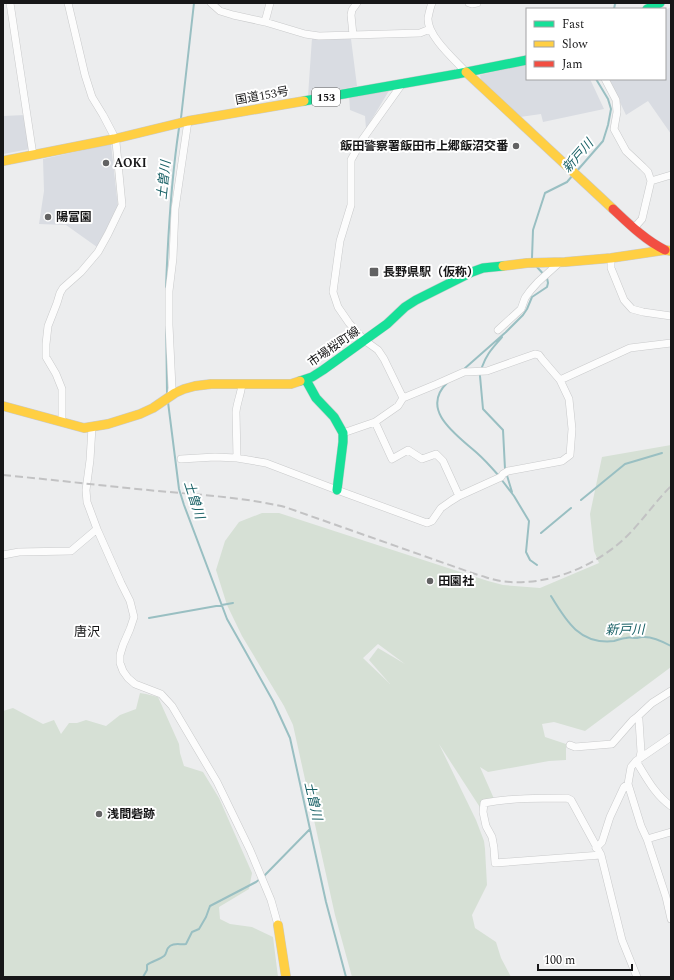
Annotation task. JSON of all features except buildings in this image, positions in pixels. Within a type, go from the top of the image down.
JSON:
[{"type":"main road","points":[[649,8],[660,3]]},
{"type":"main road","name":"国道153号","points":[[3,161],[183,122],[402,84],[526,60]]},
{"type":"main road","points":[[466,72],[634,228],[655,245],[668,250]]},
{"type":"main road","name":"市場桜町線","points":[[3,406],[84,428],[129,418],[147,411],[185,389],[198,385],[291,384],[306,380],[324,370],[387,324],[405,307],[416,300],[483,268],[542,262],[611,258],[668,250]]},
{"type":"main road","points":[[306,380],[310,390],[334,417],[343,433],[337,490]]},
{"type":"main road","points":[[278,925],[286,977]]},
{"type":"street","points":[[10,3],[33,155]]},
{"type":"street","points":[[62,421],[62,389],[56,374],[46,357],[48,326],[63,288],[81,272],[98,252],[122,205],[116,142],[103,115],[92,97],[85,75],[68,3]]},
{"type":"street","points":[[211,3],[220,10],[233,15],[319,36],[420,33],[430,29]]},
{"type":"street","points":[[264,22],[270,3]]},
{"type":"street","points":[[353,35],[351,15],[357,3]]},
{"type":"street","points":[[432,3],[428,20],[430,29],[442,47],[466,72]]},
{"type":"street","points":[[469,3],[477,3]]},
{"type":"street","points":[[606,80],[616,100],[617,112],[614,128],[626,151],[644,166],[651,181],[642,219],[634,228]]},
{"type":"street","points":[[402,84],[362,140],[351,160],[351,205],[340,241],[333,292],[338,307],[349,323],[364,340],[378,350],[384,359],[403,398]]},
{"type":"street","points":[[167,399],[172,388],[169,291],[173,258],[183,122]]},
{"type":"street","points":[[651,181],[671,175]]},
{"type":"street","points":[[611,258],[611,268],[624,300],[632,308],[643,312],[671,316]]},
{"type":"street","points":[[498,330],[521,309],[525,298],[530,291],[560,262]]},
{"type":"street","points":[[560,380],[630,348],[671,343]]},
{"type":"street","points":[[181,459],[215,457],[237,458],[266,463],[427,523],[432,521],[441,508],[459,496],[501,477],[505,472],[562,461],[570,455],[572,429],[569,398],[560,380],[539,355],[535,354],[487,371],[464,372],[403,398],[398,406],[375,422],[343,433]]},
{"type":"street","points":[[237,458],[236,412],[242,384]]},
{"type":"street","points":[[375,422],[392,459],[408,450],[422,459],[436,454],[443,462],[459,496]]},
{"type":"street","points":[[92,427],[86,490],[87,502],[97,529],[130,600],[134,617],[120,655],[120,663],[123,672],[135,684],[161,694],[172,706],[217,782],[250,850],[271,900],[278,925]]},
{"type":"street","points":[[3,555],[19,552],[71,551],[97,529]]},
{"type":"street","points":[[570,745],[575,747],[612,744],[633,720],[652,703],[671,691]]},
{"type":"street","points":[[637,717],[639,720],[638,759],[652,788],[671,806]]},
{"type":"street","points":[[671,737],[638,759],[631,766],[628,784],[666,897],[671,919]]},
{"type":"street","points":[[596,848],[602,842],[610,817],[624,787],[628,784]]},
{"type":"street","points":[[601,855],[495,864],[492,837],[486,826],[482,812],[484,803],[530,798],[566,798],[571,800],[601,855],[622,940],[637,977]]},
{"type":"street","points":[[647,838],[671,832]]},
{"type":"shaded area","points":[[671,7],[671,134],[648,101],[626,115],[609,80],[666,80],[666,10]]},
{"type":"shaded area","points":[[312,38],[351,39],[357,86],[308,96]]},
{"type":"shaded area","points":[[526,64],[526,80],[590,80],[604,109],[543,122],[541,114],[520,117],[481,82],[480,75]]},
{"type":"shaded area","points":[[390,89],[366,129],[365,116],[350,110],[349,95]]},
{"type":"shaded area","points":[[25,115],[30,149],[3,154],[3,116]]},
{"type":"shaded area","points":[[111,144],[118,207],[97,247],[66,225],[39,224],[44,191],[43,159]]},
{"type":"shaded area","points":[[671,445],[671,667],[585,731],[554,722],[542,724],[545,737],[566,744],[566,760],[549,761],[488,772],[480,767],[495,801],[484,803],[483,812],[439,744],[476,820],[484,841],[487,885],[472,915],[475,928],[496,942],[501,958],[511,977],[352,977],[335,915],[293,725],[284,706],[242,636],[227,605],[216,570],[225,541],[239,522],[262,513],[279,513],[488,581],[503,585],[540,588],[599,563],[594,551],[590,514],[602,457]],"holes":[[[378,644],[405,664],[378,648],[369,660],[390,684],[363,658]]]},
{"type":"shaded area","points":[[140,693],[158,697],[179,744],[184,766],[203,772],[219,798],[252,873],[249,889],[219,907],[220,919],[230,924],[252,927],[273,937],[278,977],[3,977],[3,711],[13,708],[43,724],[54,720],[61,734],[69,723],[77,723],[86,720],[106,726],[120,715],[136,709]]},
{"type":"waterway","name":"土曽川","points":[[181,118],[194,3]]},
{"type":"waterway","name":"新戸川","points":[[614,8],[616,3]]},
{"type":"waterway","name":"新戸川","points":[[576,172],[603,141],[608,125],[611,109],[608,99],[597,80]]},
{"type":"waterway","name":"土曽川","points":[[166,287],[170,208],[179,128]]},
{"type":"waterway","name":"新戸川","points":[[532,258],[533,230],[545,193],[567,182],[573,175]]},
{"type":"waterway","name":"新戸川","points":[[506,332],[523,315],[532,297],[547,287],[547,278],[536,266]]},
{"type":"waterway","name":"土曽川","points":[[166,312],[167,393]]},
{"type":"waterway","points":[[464,369],[506,332]]},
{"type":"waterway","name":"新戸川","points":[[482,367],[488,354],[502,337]]},
{"type":"waterway","name":"新戸川","points":[[480,376],[483,409],[503,430],[505,469],[512,492]]},
{"type":"waterway","points":[[448,382],[440,392],[437,403],[439,412],[444,422],[460,439],[483,458],[499,476]]},
{"type":"waterway","name":"土曽川","points":[[168,402],[179,489],[184,505],[227,619],[273,701],[290,738],[326,902],[346,977]]},
{"type":"waterway","points":[[581,500],[625,464],[662,453]]},
{"type":"waterway","name":"新戸川","points":[[501,479],[514,496]]},
{"type":"waterway","name":"新戸川","points":[[514,496],[529,521],[526,552],[530,560],[537,565]]},
{"type":"waterway","points":[[541,533],[571,508]]},
{"type":"waterway","name":"新戸川","points":[[551,596],[562,614],[575,629],[592,639],[614,641],[627,638],[649,637],[671,646]]},
{"type":"waterway","points":[[149,618],[233,603]]},
{"type":"waterway","points":[[264,876],[310,829]]},
{"type":"waterway","points":[[143,977],[147,970],[147,965],[164,956],[170,946],[174,944],[186,944],[192,932],[199,929],[210,906],[260,879]]},
{"type":"railway","points":[[3,475],[222,497],[285,507],[478,575],[498,581],[519,582],[536,581],[572,572],[604,555],[631,532],[671,486]]},
{"type":"traffic: fast","points":[[649,8],[660,3]]},
{"type":"traffic: fast","points":[[304,101],[526,60]]},
{"type":"traffic: fast","points":[[300,381],[312,377],[323,370],[387,324],[405,307],[416,300],[472,272],[483,268],[503,266]]},
{"type":"traffic: fast","points":[[306,380],[316,398],[334,417],[343,433],[337,490]]},
{"type":"traffic: slow","points":[[466,72],[613,209]]},
{"type":"traffic: slow","points":[[3,161],[114,139],[188,121],[304,101]]},
{"type":"traffic: slow","points":[[503,266],[527,263],[565,262],[611,258],[665,250],[671,251]]},
{"type":"traffic: slow","points":[[3,406],[84,428],[108,424],[140,414],[153,408],[175,393],[195,386],[211,384],[291,384],[300,381]]},
{"type":"traffic: slow","points":[[278,925],[286,977]]},
{"type":"traffic: jam","points":[[613,209],[644,237],[665,250]]},
{"type":"place","name":"飯田警察署飯田市上郷飯沼交番","points":[[516,146]]},
{"type":"place","name":"AOKI","points":[[106,163]]},
{"type":"place","name":"陽富園","points":[[48,217]]},
{"type":"place","name":"長野県駅（仮称）","points":[[374,272]]},
{"type":"place","name":"田園社","points":[[430,581]]},
{"type":"place","name":"浅間砦跡","points":[[99,814]]},
{"type":"district","name":"唐沢","points":[[87,632]]}]
